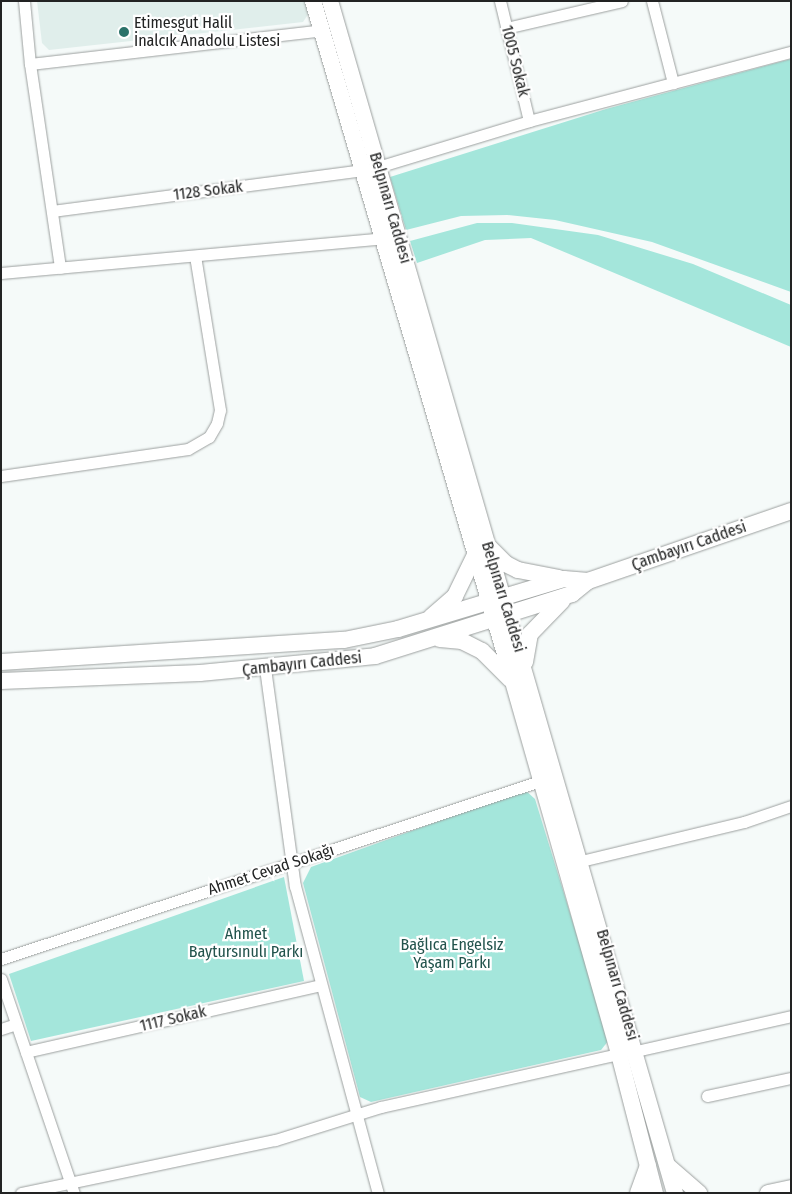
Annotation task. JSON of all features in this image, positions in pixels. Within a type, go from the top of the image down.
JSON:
[{"type":"street","points":[[24,1],[30,64],[60,268]]},
{"type":"street","name":"Belpınarı Caddesi","points":[[313,1],[371,168],[382,238],[481,549]]},
{"type":"street","name":"Belpınarı Caddesi","points":[[330,1],[371,168],[481,549],[519,677],[581,861],[675,1193]]},
{"type":"street","name":"1005 Sokak","points":[[500,1],[529,121]]},
{"type":"street","points":[[506,28],[622,1]]},
{"type":"street","points":[[652,1],[672,83]]},
{"type":"street","points":[[30,64],[322,30]]},
{"type":"street","name":"1128 Sokak","points":[[52,210],[371,168],[529,121],[791,52]]},
{"type":"street","points":[[1,273],[382,238]]},
{"type":"street","points":[[1,476],[188,449],[209,437],[217,423],[220,410],[195,256]]},
{"type":"street","name":"Çambayırı Caddesi","points":[[1,682],[265,668],[375,656],[572,594],[588,581],[791,511]]},
{"type":"street","points":[[424,621],[455,596],[481,549],[518,570],[564,579]]},
{"type":"street","name":"Çambayırı Caddesi","points":[[1,662],[337,640],[424,621],[564,579],[588,581]]},
{"type":"street","points":[[433,639],[462,641],[482,651],[519,677],[530,634],[554,607],[572,594]]},
{"type":"street","points":[[265,668],[291,864],[320,985],[378,1193]]},
{"type":"street","name":"Belpınarı Caddesi","points":[[519,677],[540,780],[619,1054],[655,1193]]},
{"type":"street","name":"Ahmet Cevad Sokağı","points":[[1,959],[540,780]]},
{"type":"street","points":[[581,861],[744,822],[791,806]]},
{"type":"street","points":[[1,979],[72,1187]]},
{"type":"street","name":"1117 Sokak","points":[[26,1052],[320,985]]},
{"type":"street","points":[[636,1051],[791,1016]]},
{"type":"street","points":[[1,1029],[16,1024]]},
{"type":"street","points":[[21,1193],[72,1187],[276,1140],[382,1107],[619,1054]]},
{"type":"street","points":[[707,1096],[791,1078]]},
{"type":"street","points":[[638,1193],[648,1166]]},
{"type":"street","points":[[668,1166],[699,1193]]},
{"type":"street","points":[[768,1193],[791,1188]]},
{"type":"shaded area","name":"Etimesgut Halil İnalcık Anadolu Listesi","points":[[37,1],[305,1],[309,13],[303,22],[49,50],[42,43]]},
{"type":"green space","points":[[791,59],[791,292],[652,242],[555,220],[507,215],[461,216],[406,230],[390,177],[606,109]]},
{"type":"green space","points":[[477,223],[512,223],[598,235],[693,264],[791,305],[791,347],[531,238],[485,240],[417,263],[410,241]]},
{"type":"green space","name":"Bağlıca Engelsiz Yaşam Parkı","points":[[525,790],[535,799],[609,1040],[601,1050],[371,1102],[360,1097],[303,883],[311,867]]},
{"type":"green space","name":"Ahmet Baytursınulı Parkı","points":[[284,877],[304,981],[31,1041],[9,974]]},
{"type":"place","name":"Etimesgut Halil İnalcık Anadolu Listesi","points":[[124,32]]}]
